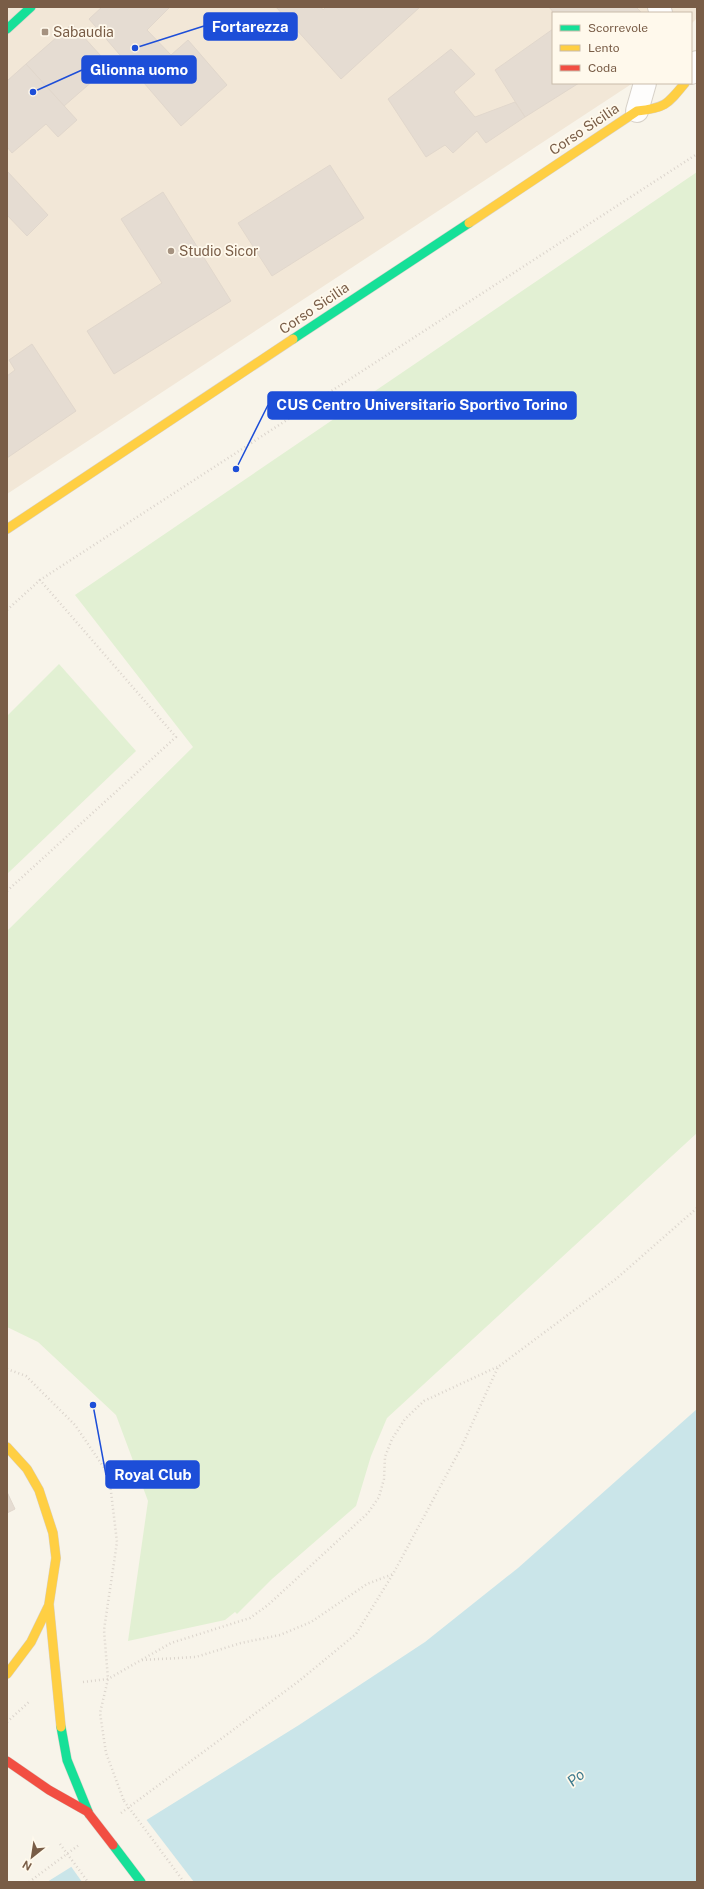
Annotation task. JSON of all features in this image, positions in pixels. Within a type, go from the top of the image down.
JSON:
[{"type":"street","points":[[7,29],[31,7]]},
{"type":"street","points":[[692,72],[697,62]]},
{"type":"street","points":[[644,84],[642,86],[637,111],[658,109],[672,99],[684,84]]},
{"type":"street","name":"Corso Sicilia","points":[[7,529],[637,111]]},
{"type":"street","points":[[7,1447],[26,1469],[39,1490],[53,1533],[56,1558],[49,1604],[37,1634],[7,1674]]},
{"type":"street","points":[[49,1604],[59,1716],[67,1760],[88,1813],[141,1882]]},
{"type":"street","points":[[7,1761],[49,1790],[88,1813]]},
{"type":"path","points":[[7,610],[40,580],[697,154]]},
{"type":"path","points":[[7,891],[176,737],[40,580]]},
{"type":"path","points":[[108,1679],[171,1643],[250,1618],[268,1605],[368,1513],[379,1497],[384,1479],[385,1457],[392,1439],[405,1419],[424,1401],[498,1367],[616,1279],[697,1208]]},
{"type":"path","points":[[118,1816],[299,1681],[356,1634],[393,1574],[461,1448],[498,1367]]},
{"type":"path","points":[[7,1369],[26,1376],[75,1424],[110,1475],[117,1542],[104,1630],[108,1679],[100,1713],[106,1753],[124,1801],[184,1882]]},
{"type":"path","points":[[141,1660],[196,1657],[241,1643],[280,1635],[311,1622],[367,1584],[393,1574]]},
{"type":"path","points":[[60,1844],[88,1882]]},
{"type":"path","points":[[29,1882],[80,1844]]},
{"type":"shaded area","points":[[7,7],[697,7],[697,18],[692,23],[692,12],[552,12],[552,84],[631,84],[7,494]]},
{"type":"green space","points":[[697,172],[697,1133],[387,1418],[371,1456],[356,1506],[272,1579],[237,1614],[235,1612],[225,1620],[128,1641],[148,1501],[116,1415],[38,1342],[7,1327],[7,931],[193,747],[75,595]]},
{"type":"green space","points":[[59,664],[136,751],[7,874],[7,716]]},
{"type":"water","name":"Po","points":[[697,1409],[697,1882],[47,1882],[299,1725],[425,1642],[518,1568]]},
{"type":"pier","points":[[145,1818],[194,1882],[82,1882],[70,1865]]},
{"type":"building","points":[[102,7],[170,7],[147,30],[171,55],[188,40],[227,85],[181,126],[89,19]]},
{"type":"building","points":[[276,7],[321,7],[323,10],[326,7],[420,7],[341,79]]},
{"type":"building","points":[[549,7],[636,7],[641,12],[553,12]]},
{"type":"building","points":[[72,24],[110,66],[64,106],[26,64]]},
{"type":"building","points":[[552,30],[552,84],[577,84],[525,117],[495,70]]},
{"type":"building","points":[[451,49],[475,74],[454,92],[475,117],[515,102],[525,117],[486,143],[477,131],[453,153],[445,145],[426,157],[388,99]]},
{"type":"building","points":[[26,64],[77,120],[58,137],[46,124],[12,153],[7,147],[7,81]]},
{"type":"building","points":[[330,165],[364,218],[272,276],[238,223]]},
{"type":"building","points":[[7,171],[48,215],[27,236],[7,215]]},
{"type":"building","name":"Studio Sicor","points":[[163,192],[231,301],[114,374],[87,331],[162,283],[121,219]]},
{"type":"building","points":[[32,344],[76,411],[7,458],[7,376],[15,370],[9,360]]},
{"type":"building","points":[[7,1492],[15,1509],[7,1513]]},
{"type":"traffic: fast","points":[[7,29],[31,7]]},
{"type":"traffic: fast","points":[[293,339],[469,223]]},
{"type":"traffic: fast","points":[[61,1727],[67,1760],[89,1814]]},
{"type":"traffic: fast","points":[[113,1845],[141,1882]]},
{"type":"traffic: slow","points":[[469,223],[637,111],[660,107],[665,104],[684,84]]},
{"type":"traffic: slow","points":[[7,529],[293,339]]},
{"type":"traffic: slow","points":[[7,1447],[27,1469],[39,1490],[53,1533],[56,1558],[49,1604],[61,1727]]},
{"type":"traffic: slow","points":[[7,1674],[31,1642],[48,1607]]},
{"type":"traffic: jam","points":[[7,1761],[49,1790],[88,1812]]},
{"type":"traffic: jam","points":[[89,1814],[113,1845]]},
{"type":"place","name":"Sabaudia","points":[[45,32]]},
{"type":"place","name":"Fortarezza","points":[[135,48]]},
{"type":"place","name":"Glionna uomo","points":[[33,92]]},
{"type":"place","name":"Studio Sicor","points":[[171,251]]},
{"type":"place","name":"CUS Centro Universitario Sportivo Torino","points":[[236,469]]},
{"type":"place","name":"Royal Club","points":[[93,1405]]}]
